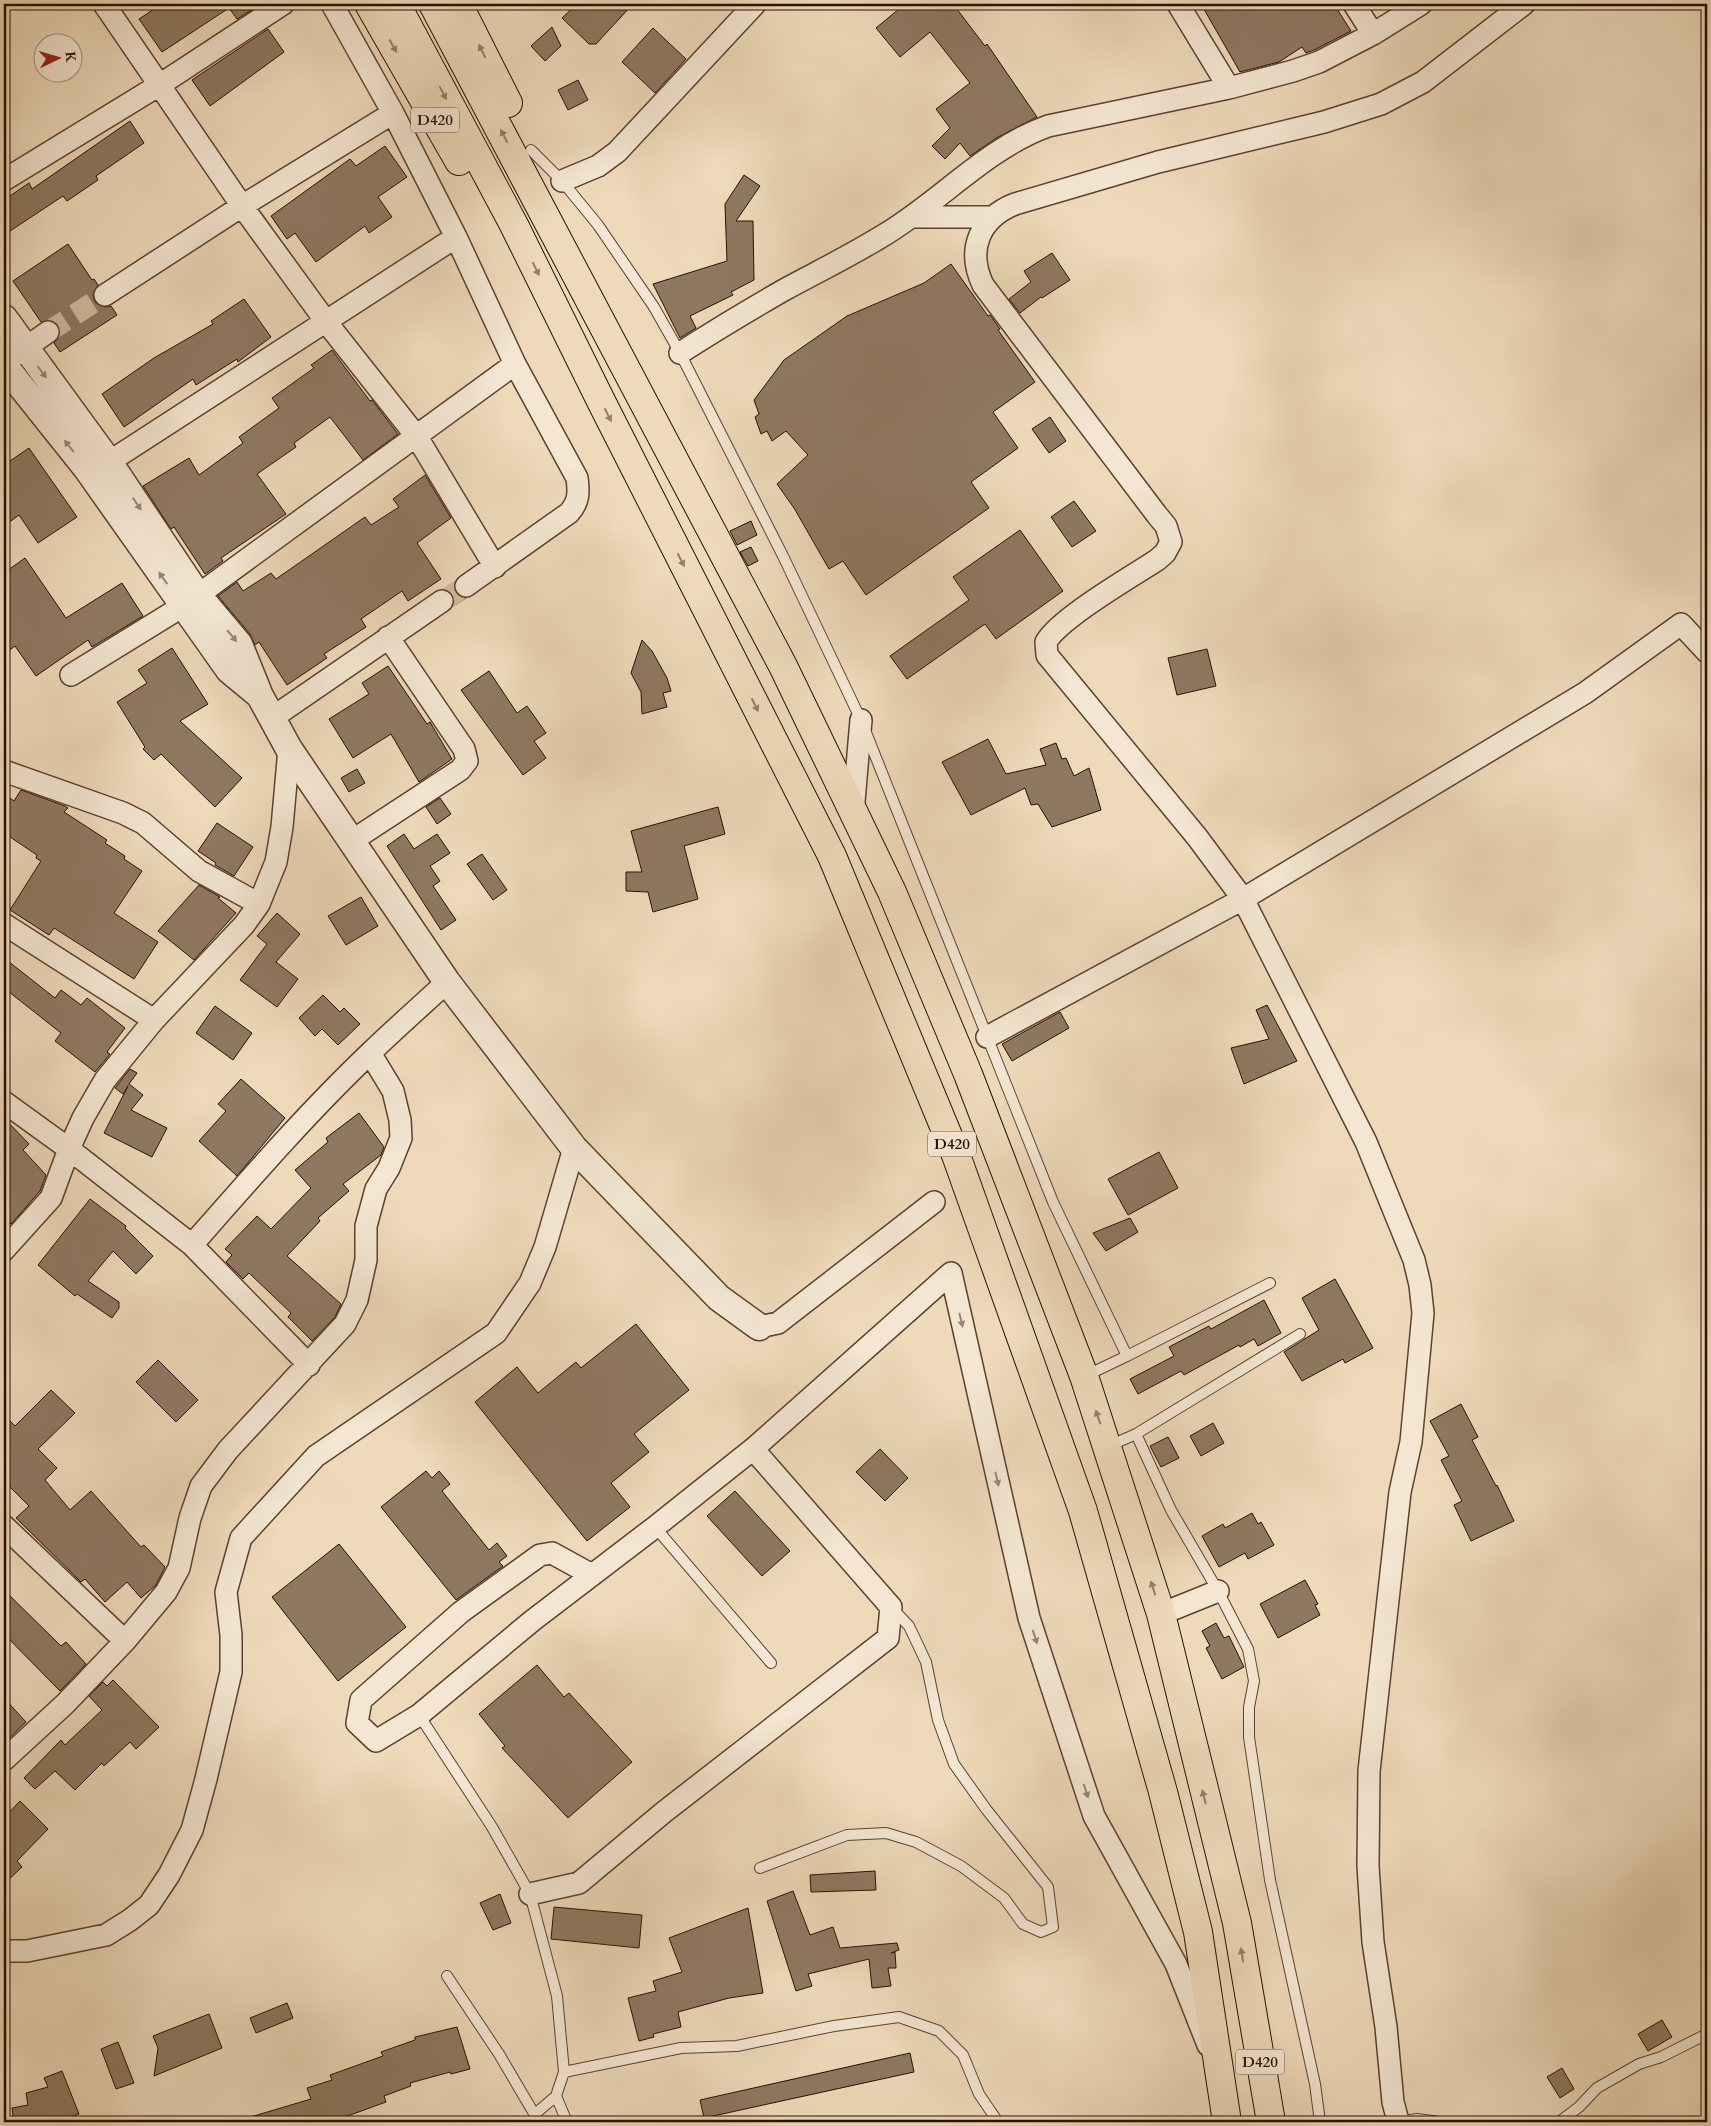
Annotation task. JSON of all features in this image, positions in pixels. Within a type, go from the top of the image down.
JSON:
[{"type":"highway","name":"D420","points":[[369,4],[475,187],[514,226],[832,856],[956,1155],[1083,1511],[1163,1792],[1198,1932],[1227,2122]]},
{"type":"highway","points":[[396,4],[514,226]]},
{"type":"highway","points":[[433,4],[551,226]]},
{"type":"highway","name":"D420","points":[[458,4],[531,150],[551,226],[783,666],[892,892],[968,1074],[1084,1376],[1161,1614],[1237,1923],[1271,2122]]},
{"type":"street","points":[[104,4],[161,84],[242,206],[327,323],[417,437],[495,567]]},
{"type":"street","points":[[4,180],[161,84],[283,4]]},
{"type":"street","points":[[332,4],[393,113],[456,237],[515,364],[572,466],[579,492],[575,506],[569,513],[466,586]]},
{"type":"street","points":[[562,181],[598,166],[612,156],[755,4]]},
{"type":"street","points":[[1178,4],[1229,88]]},
{"type":"street","points":[[1354,4],[1373,34]]},
{"type":"street","points":[[680,353],[782,291],[884,235],[912,217],[982,162],[1012,141],[1030,132],[1086,117],[1229,88],[1319,62],[1373,34],[1421,4]]},
{"type":"street","points":[[1397,2122],[1393,2102],[1386,2027],[1373,1942],[1368,1866],[1369,1771],[1400,1492],[1411,1442],[1423,1313],[1420,1285],[1414,1260],[1366,1142],[1243,899],[1202,844],[1047,655],[1046,642],[1051,634],[1097,599],[1157,560],[1165,553],[1171,542],[1166,526],[983,285],[976,266],[976,254],[982,231],[992,217],[1015,204],[1158,162],[1324,122],[1381,104],[1423,82],[1524,4]]},
{"type":"street","points":[[105,296],[242,206],[393,113]]},
{"type":"street","points":[[912,217],[992,217]]},
{"type":"street","points":[[108,462],[327,323],[456,237]]},
{"type":"street","points":[[4,318],[10,359],[87,469],[190,600]]},
{"type":"street","points":[[10,359],[48,332]]},
{"type":"street","points":[[10,359],[108,462],[190,600],[228,670],[266,707],[289,749],[350,842],[447,982],[574,1148],[719,1298],[759,1326],[778,1324],[934,1202]]},
{"type":"street","points":[[71,675],[190,600],[515,364]]},
{"type":"street","points":[[266,707],[388,637],[442,601]]},
{"type":"street","points":[[987,1038],[1243,899],[1585,693],[1681,624],[1707,652]]},
{"type":"street","points":[[350,842],[460,770],[467,761],[464,749],[388,637]]},
{"type":"street","points":[[853,813],[861,720]]},
{"type":"street","points":[[4,1250],[51,1198],[68,1149],[105,1080],[154,1020],[244,925],[259,904],[276,862],[282,828],[289,749]]},
{"type":"street","points":[[4,771],[116,810],[143,823],[199,871],[259,904]]},
{"type":"street","points":[[4,924],[154,1020]]},
{"type":"street","points":[[192,1245],[254,1174],[370,1052],[447,982]]},
{"type":"street","points":[[4,1760],[65,1704],[125,1641],[166,1592],[180,1568],[190,1518],[201,1486],[228,1450],[274,1399],[309,1365],[345,1324],[357,1300],[366,1260],[366,1226],[376,1189],[396,1152],[401,1138],[400,1120],[393,1091],[370,1052]]},
{"type":"street","points":[[4,1102],[192,1245],[309,1365]]},
{"type":"street","points":[[4,1951],[27,1951],[106,1935],[149,1905],[168,1875],[192,1830],[206,1779],[231,1672],[231,1635],[226,1592],[241,1538],[316,1456],[496,1332],[530,1283],[545,1246],[574,1148]]},
{"type":"street","name":"D420","points":[[753,1449],[951,1273],[1029,1618],[1094,1816],[1176,1964],[1221,2079]]},
{"type":"street","points":[[530,1894],[579,1884],[664,1812],[888,1638],[891,1607],[753,1449],[655,1527],[532,1621],[419,1715],[376,1741],[357,1723],[360,1700],[461,1612],[540,1555],[552,1553],[592,1575]]},
{"type":"street","points":[[5,1529],[125,1641]]},
{"type":"street","points":[[1161,1614],[1218,1591]]},
{"type":"lane","points":[[531,150],[562,181],[621,257],[680,353],[783,556],[861,720],[1053,1202],[1128,1356]]},
{"type":"lane","points":[[1084,1376],[1128,1356],[1270,1283]]},
{"type":"lane","points":[[1108,1446],[1136,1434],[1300,1334]]},
{"type":"lane","points":[[1136,1434],[1171,1510],[1218,1591],[1248,1649],[1254,1681],[1249,1707],[1249,1737],[1270,1880],[1315,2084],[1320,2122]]},
{"type":"lane","points":[[655,1527],[771,1663]]},
{"type":"lane","points":[[760,1868],[847,1835],[886,1834],[916,1842],[961,1866],[1004,1898],[1023,1924],[1041,1932],[1054,1927],[1048,1887],[986,1809],[954,1764],[938,1720],[926,1662],[909,1626],[891,1607]]},
{"type":"lane","points":[[419,1715],[492,1827],[530,1894],[557,1996],[564,2072],[556,2096],[537,2118],[447,1976]]},
{"type":"lane","points":[[564,2072],[681,2048],[737,2046],[834,2026],[899,2017],[939,2031],[962,2054],[979,2094],[998,2122]]},
{"type":"lane","points":[[1559,2122],[1579,2107],[1597,2088],[1638,2064],[1661,2057],[1707,2034]]},
{"type":"lane","points":[[556,2096],[567,2122]]},
{"type":"lane","points":[[1397,2122],[1417,2119],[1439,2122]]},
{"type":"building","points":[[162,4],[261,4],[237,19],[229,8],[162,52],[139,19]]},
{"type":"building","points":[[577,4],[633,4],[596,44],[589,44],[562,18]]},
{"type":"building","points":[[905,4],[953,4],[985,46],[987,44],[1037,117],[998,137],[970,156],[960,143],[945,159],[932,146],[950,128],[936,109],[970,83],[930,32],[900,57],[876,28]]},
{"type":"building","points":[[1201,4],[1334,4],[1351,31],[1306,53],[1302,47],[1279,62],[1240,72]]},
{"type":"building","points":[[552,27],[561,46],[545,61],[531,46]]},
{"type":"building","points":[[653,28],[686,59],[655,93],[622,62]]},
{"type":"building","points":[[268,29],[284,52],[210,106],[192,80]]},
{"type":"building","points":[[578,80],[588,100],[568,110],[558,90]]},
{"type":"building","points":[[130,121],[144,143],[96,176],[98,180],[67,201],[63,196],[4,235],[4,200],[29,183],[32,189]]},
{"type":"building","points":[[385,146],[407,177],[378,197],[392,217],[369,233],[365,226],[316,262],[295,233],[287,239],[271,216],[350,159],[356,166]]},
{"type":"building","points":[[744,175],[760,186],[736,221],[753,221],[754,280],[731,292],[733,295],[690,316],[696,328],[680,338],[653,284],[727,261],[725,204]]},
{"type":"building","points":[[68,244],[92,280],[94,279],[98,285],[93,295],[95,302],[105,307],[111,306],[117,315],[60,352],[54,343],[59,337],[58,325],[53,321],[41,322],[13,281]]},
{"type":"building","points":[[1052,253],[1070,280],[1041,297],[1020,313],[1009,299],[1031,282],[1024,271]]},
{"type":"building","points":[[951,264],[988,316],[990,315],[1000,329],[998,330],[1035,382],[993,412],[1018,448],[971,482],[989,508],[866,595],[843,561],[829,569],[794,508],[777,484],[808,455],[786,431],[772,441],[767,431],[761,434],[755,417],[759,414],[754,400],[784,360],[847,316],[924,283]]},
{"type":"building","points":[[244,299],[271,337],[238,362],[237,359],[196,385],[193,379],[124,427],[102,394],[154,358],[213,324],[211,321]]},
{"type":"building","points":[[332,350],[370,401],[372,400],[398,434],[363,460],[330,417],[294,443],[296,447],[257,474],[286,514],[221,558],[223,561],[205,574],[174,527],[171,529],[143,486],[189,458],[199,475],[243,443],[239,437],[279,408],[272,398],[314,368],[311,365]]},
{"type":"building","points":[[1050,417],[1066,441],[1049,453],[1032,429]]},
{"type":"building","points":[[29,448],[77,517],[38,543],[19,515],[4,526],[4,465]]},
{"type":"building","points":[[425,475],[451,518],[417,543],[441,579],[408,601],[402,591],[361,619],[366,627],[324,654],[327,658],[287,685],[259,642],[255,645],[250,634],[218,596],[237,582],[243,591],[271,573],[276,579],[365,517],[371,525],[399,507],[393,499]]},
{"type":"building","points":[[1074,501],[1096,531],[1072,547],[1051,517]]},
{"type":"building","points":[[751,521],[757,535],[737,545],[730,531]]},
{"type":"building","points":[[1020,530],[1063,591],[996,639],[985,624],[907,679],[890,656],[969,600],[953,577]]},
{"type":"building","points":[[751,547],[758,561],[748,566],[740,552]]},
{"type":"building","points":[[25,558],[66,618],[122,583],[143,616],[92,647],[88,640],[36,676],[15,646],[4,654],[4,573]]},
{"type":"building","points":[[454,587],[456,594],[466,598],[453,606],[454,600],[448,590]]},
{"type":"building","points":[[642,640],[652,651],[667,678],[671,691],[663,693],[667,707],[642,714],[641,692],[631,673]]},
{"type":"building","points":[[172,648],[208,704],[180,721],[242,778],[215,807],[161,754],[154,760],[143,749],[145,747],[117,702],[147,683],[138,670]]},
{"type":"building","points":[[1207,649],[1216,686],[1177,695],[1168,658]]},
{"type":"building","points":[[388,666],[427,724],[430,722],[452,759],[419,782],[391,734],[353,758],[329,719],[369,694],[362,683]]},
{"type":"building","points":[[489,671],[517,713],[527,706],[546,733],[534,741],[546,758],[523,775],[461,690]]},
{"type":"building","points":[[988,739],[1006,774],[1046,765],[1040,749],[1056,743],[1062,759],[1066,758],[1074,776],[1089,768],[1101,810],[1052,827],[1038,804],[1031,805],[1025,788],[971,815],[942,762]]},
{"type":"building","points":[[357,769],[365,783],[349,792],[341,778]]},
{"type":"building","points":[[21,790],[68,808],[64,812],[107,840],[105,843],[125,856],[124,859],[142,871],[114,913],[158,942],[134,979],[54,928],[49,935],[10,910],[41,861],[36,858],[37,855],[4,833],[4,794],[14,801]]},
{"type":"building","points":[[440,798],[451,814],[437,824],[426,807]]},
{"type":"building","points":[[718,807],[725,834],[684,846],[698,899],[653,912],[648,892],[626,891],[626,872],[642,872],[631,831]]},
{"type":"building","points":[[217,823],[253,847],[234,876],[215,865],[216,863],[198,851]]},
{"type":"building","points":[[404,834],[414,849],[437,834],[450,853],[430,866],[440,881],[433,886],[456,920],[441,930],[387,846]]},
{"type":"building","points":[[482,854],[507,890],[493,900],[467,864]]},
{"type":"building","points":[[199,885],[220,897],[218,898],[236,913],[194,960],[158,931]]},
{"type":"building","points":[[361,897],[378,926],[346,945],[328,916]]},
{"type":"building","points":[[277,913],[300,934],[276,962],[298,979],[277,1007],[240,980],[267,944],[257,936]]},
{"type":"building","points":[[4,958],[55,998],[61,990],[81,1005],[87,998],[125,1028],[107,1052],[110,1054],[95,1072],[55,1041],[61,1033],[4,988]]},
{"type":"building","points":[[323,995],[340,1012],[344,1008],[360,1024],[338,1045],[322,1029],[315,1036],[299,1018]]},
{"type":"building","points":[[1267,1005],[1297,1061],[1244,1084],[1231,1048],[1269,1039],[1256,1010]]},
{"type":"building","points":[[215,1006],[252,1033],[233,1060],[196,1033]]},
{"type":"building","points":[[1060,1012],[1069,1028],[1012,1061],[1002,1044]]},
{"type":"building","points":[[130,1069],[137,1073],[129,1084],[143,1095],[131,1110],[167,1128],[152,1157],[104,1133],[128,1086],[123,1094],[115,1088]]},
{"type":"building","points":[[241,1079],[285,1118],[237,1176],[199,1141],[226,1111],[218,1104]]},
{"type":"building","points":[[359,1113],[384,1147],[381,1155],[343,1184],[349,1191],[318,1218],[320,1221],[287,1256],[341,1304],[335,1317],[312,1341],[288,1317],[291,1313],[249,1273],[243,1279],[226,1262],[232,1255],[225,1249],[257,1216],[271,1229],[311,1188],[295,1170],[328,1142],[326,1138]]},
{"type":"building","points":[[4,1118],[29,1144],[23,1150],[46,1175],[40,1191],[11,1224],[4,1217]]},
{"type":"building","points":[[1159,1152],[1178,1188],[1128,1215],[1108,1179]]},
{"type":"building","points":[[90,1199],[126,1226],[125,1228],[153,1256],[136,1274],[113,1251],[88,1281],[119,1302],[119,1308],[112,1318],[77,1294],[75,1296],[38,1265]]},
{"type":"building","points":[[1130,1218],[1138,1232],[1106,1251],[1093,1233]]},
{"type":"building","points":[[1335,1279],[1373,1348],[1345,1363],[1343,1359],[1302,1381],[1284,1352],[1319,1330],[1302,1298]]},
{"type":"building","points":[[1264,1300],[1281,1333],[1258,1346],[1254,1339],[1240,1347],[1239,1345],[1184,1375],[1181,1371],[1138,1394],[1130,1379],[1174,1356],[1169,1347],[1209,1326],[1211,1329]]},
{"type":"building","points":[[636,1324],[689,1390],[634,1434],[649,1452],[611,1483],[630,1507],[587,1541],[475,1402],[517,1367],[538,1393],[576,1362],[581,1368]]},
{"type":"building","points":[[158,1360],[198,1400],[176,1422],[136,1382]]},
{"type":"building","points":[[51,1390],[75,1413],[38,1449],[57,1468],[45,1480],[70,1510],[91,1491],[141,1547],[144,1545],[165,1567],[156,1585],[141,1598],[127,1582],[105,1602],[85,1579],[81,1582],[16,1518],[29,1506],[4,1481],[4,1415],[15,1426]]},
{"type":"building","points":[[1461,1404],[1478,1437],[1472,1440],[1514,1521],[1471,1541],[1454,1505],[1462,1501],[1441,1460],[1449,1456],[1430,1421]]},
{"type":"building","points":[[1213,1423],[1224,1443],[1201,1456],[1190,1436]]},
{"type":"building","points":[[1168,1437],[1179,1458],[1161,1467],[1150,1446]]},
{"type":"building","points":[[880,1449],[908,1478],[885,1501],[856,1472]]},
{"type":"building","points":[[426,1471],[432,1478],[439,1471],[450,1484],[442,1491],[489,1550],[497,1543],[507,1556],[499,1562],[503,1566],[456,1600],[381,1507]]},
{"type":"building","points":[[735,1491],[790,1551],[762,1576],[707,1516]]},
{"type":"building","points":[[1252,1513],[1258,1524],[1261,1522],[1274,1545],[1248,1559],[1245,1553],[1219,1567],[1202,1536],[1223,1524],[1225,1528]]},
{"type":"building","points":[[339,1544],[406,1627],[338,1681],[272,1597]]},
{"type":"building","points":[[1305,1580],[1318,1604],[1315,1605],[1320,1615],[1278,1638],[1260,1604]]},
{"type":"building","points":[[4,1590],[61,1646],[66,1642],[86,1664],[60,1691],[4,1634]]},
{"type":"building","points":[[1216,1623],[1224,1638],[1229,1636],[1244,1667],[1222,1679],[1206,1648],[1210,1646],[1202,1631]]},
{"type":"building","points":[[537,1665],[564,1697],[569,1693],[632,1762],[568,1818],[502,1748],[505,1746],[479,1714]]},
{"type":"building","points":[[113,1680],[159,1727],[136,1749],[130,1742],[104,1766],[102,1763],[75,1790],[55,1771],[35,1789],[24,1778],[61,1740],[65,1745],[102,1710],[89,1696],[103,1682],[107,1686]]},
{"type":"building","points":[[4,1698],[26,1722],[4,1743]]},
{"type":"building","points":[[20,1801],[48,1829],[17,1861],[22,1867],[4,1884],[4,1818]]},
{"type":"building","points":[[875,1871],[876,1890],[811,1892],[810,1875]]},
{"type":"building","points":[[793,1891],[810,1935],[833,1927],[840,1948],[897,1943],[899,1950],[891,1953],[895,1952],[896,1968],[888,1968],[891,1986],[872,1988],[869,1959],[808,1974],[812,1986],[796,1991],[767,1901]]},
{"type":"building","points":[[500,1894],[511,1923],[493,1930],[480,1903]]},
{"type":"building","points":[[554,1907],[642,1915],[639,1948],[551,1939]]},
{"type":"building","points":[[748,1908],[763,1993],[729,1998],[678,2012],[681,2027],[653,2034],[654,2037],[639,2041],[628,1998],[656,1991],[653,1981],[682,1972],[669,1938]]},
{"type":"building","points":[[287,2003],[293,2018],[256,2033],[250,2018]]},
{"type":"building","points":[[209,2014],[222,2048],[154,2076],[158,2048],[153,2036]]},
{"type":"building","points":[[1662,2020],[1672,2037],[1648,2051],[1638,2034]]},
{"type":"building","points":[[457,2027],[470,2069],[451,2074],[450,2072],[410,2083],[411,2086],[384,2096],[386,2102],[331,2122],[248,2122],[247,2118],[311,2099],[307,2088],[332,2080],[330,2075],[383,2056],[381,2052],[415,2040],[415,2037]]},
{"type":"building","points":[[118,2042],[134,2083],[116,2089],[101,2049]]},
{"type":"building","points":[[910,2053],[914,2072],[704,2118],[700,2100]]},
{"type":"building","points":[[1562,2068],[1574,2089],[1560,2098],[1547,2077]]},
{"type":"building","points":[[62,2071],[79,2114],[57,2122],[14,2122],[12,2108],[28,2105],[26,2093],[48,2087],[44,2078]]},
{"type":"tunnel","points":[[48,332],[105,295]]},
{"type":"tunnel","points":[[442,601],[466,586]]}]
